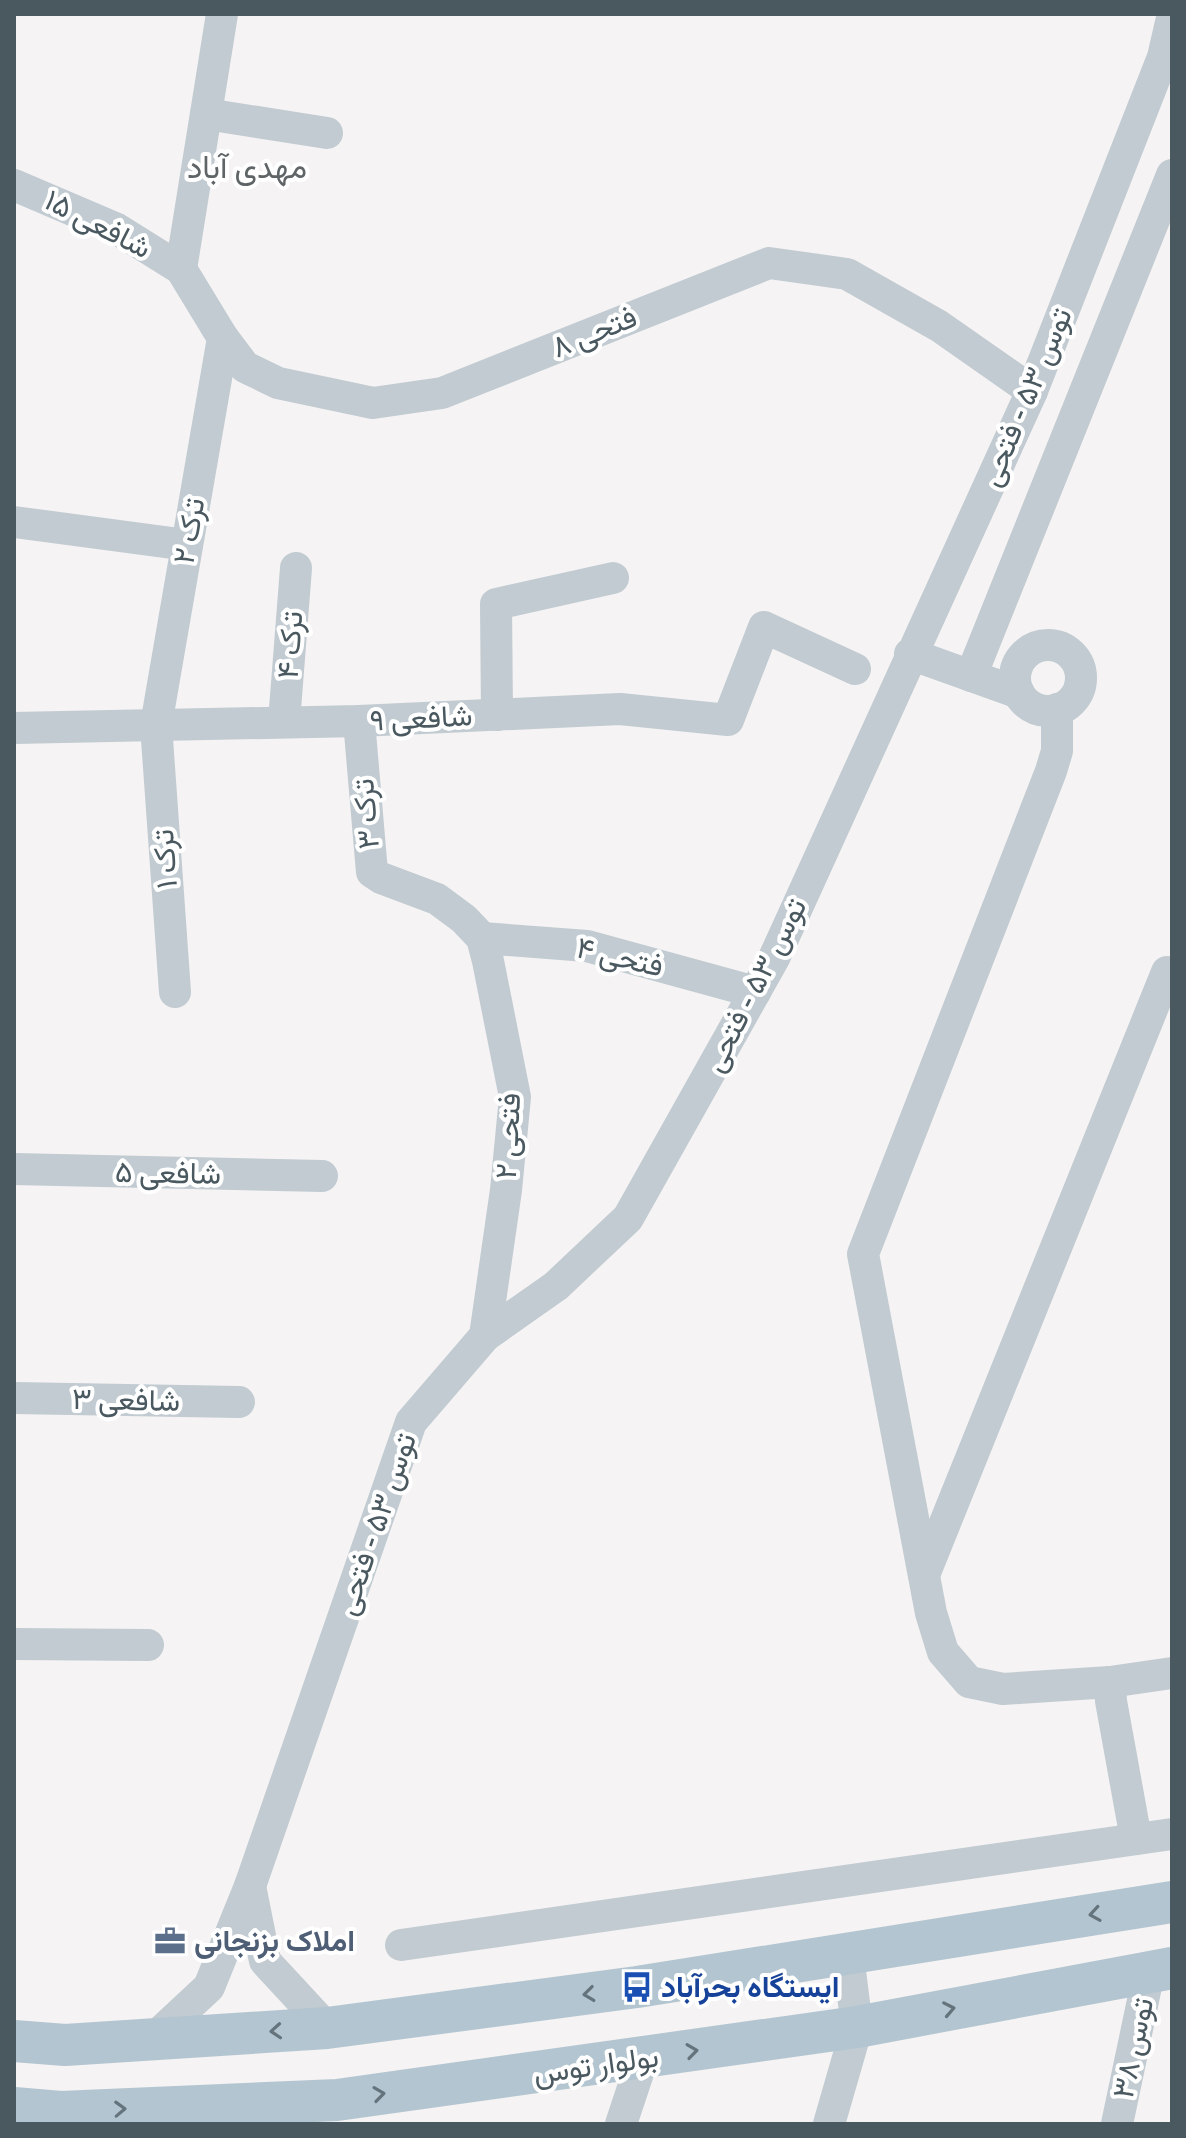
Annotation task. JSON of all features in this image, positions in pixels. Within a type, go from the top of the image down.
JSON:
[{"type":"main road","points":[[14,2041],[65,2045],[327,2028],[637,1987],[1172,1902]]},
{"type":"main road","name":"بولوار توس","points":[[14,2108],[56,2118],[337,2100],[857,2027],[1160,1970]]},
{"type":"street","points":[[181,269],[222,14]]},
{"type":"street","name":"توس ۵۳ - فتحی","points":[[151,2041],[209,1987],[250,1886],[411,1422],[485,1336],[556,1286],[628,1218],[774,958],[1032,391],[1167,56],[1172,18]]},
{"type":"street","points":[[206,114],[327,133]]},
{"type":"street","points":[[971,676],[1172,175]]},
{"type":"street","name":"شافعی ۱۵","points":[[14,185],[117,229],[181,269]]},
{"type":"street","name":"فتحی ۸","points":[[181,269],[223,338],[245,367],[278,383],[373,403],[442,393],[769,263],[847,274],[939,326],[1032,391]]},
{"type":"street","name":"ترک ۲","points":[[156,725],[223,338]]},
{"type":"street","points":[[14,522],[187,545]]},
{"type":"street","name":"ترک ۴","points":[[284,722],[296,568]]},
{"type":"street","points":[[497,715],[496,604],[613,578]]},
{"type":"street","name":"شافعی ۹","points":[[14,728],[359,721],[620,709],[728,720],[764,627],[855,669]]},
{"type":"street","points":[[1046,644],[1070,652],[1082,674],[1074,699],[1057,709],[1038,709],[1027,703],[1019,693],[1016,680],[1017,667],[1023,656],[1033,648],[1046,644]]},
{"type":"street","points":[[910,654],[1019,693]]},
{"type":"street","points":[[1057,709],[1057,751],[1051,771],[863,1254],[931,1613],[943,1652],[969,1682],[1003,1689],[1110,1682],[1170,1669]]},
{"type":"street","name":"ترک ۳","points":[[359,721],[372,872],[437,899],[464,919],[482,938]]},
{"type":"street","name":"ترک ۱","points":[[156,725],[175,992]]},
{"type":"street","name":"فتحی ۴","points":[[482,938],[587,946],[755,992]]},
{"type":"street","name":"فتحی ۲","points":[[482,938],[515,1097],[506,1190],[485,1336]]},
{"type":"street","points":[[924,1575],[1167,972]]},
{"type":"street","name":"شافعی ۵","points":[[14,1169],[322,1176]]},
{"type":"street","name":"شافعی ۳","points":[[14,1398],[239,1402]]},
{"type":"street","points":[[14,1644],[148,1645]]},
{"type":"street","points":[[1110,1682],[1136,1839]]},
{"type":"street","points":[[401,1945],[1172,1834]]},
{"type":"street","points":[[250,1886],[265,1961],[327,2028]]},
{"type":"street","points":[[829,2124],[857,2027],[848,1955]]},
{"type":"street","name":"توس ۳۸","points":[[1117,2124],[1160,1970]]},
{"type":"street","points":[[621,2124],[643,2058]]},
{"type":"place","name":"املاک بزنجانی","points":[[170,1941]]},
{"type":"place","name":"ایستگاه بحرآباد","points":[[637,1987]]},
{"type":"district","name":"مهدی آباد","points":[[247,167]]}]
